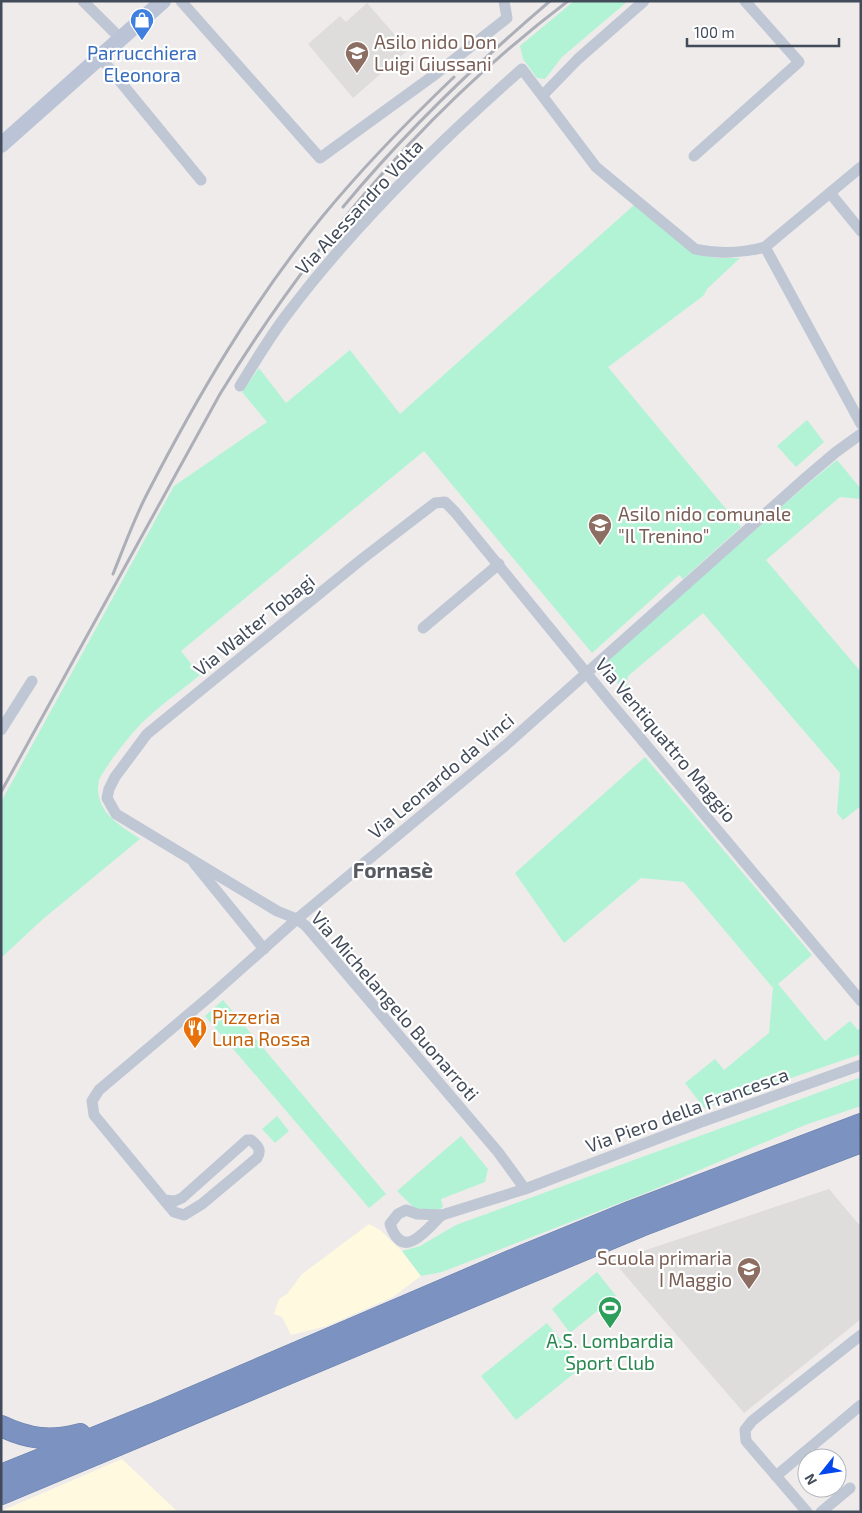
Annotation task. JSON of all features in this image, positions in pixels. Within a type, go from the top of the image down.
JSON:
[{"type":"highway","points":[[1,1476],[152,1414],[524,1255],[632,1211],[861,1124]]},
{"type":"highway","points":[[1,1494],[641,1226],[861,1142]]},
{"type":"highway","points":[[1,1426],[22,1436],[44,1439],[67,1438],[152,1414]]},
{"type":"highway","points":[[1,1503],[45,1484],[78,1462]]},
{"type":"street","points":[[83,1],[121,39]]},
{"type":"street","points":[[1,144],[163,1]]},
{"type":"street","points":[[181,1],[320,158],[437,73],[506,18],[504,1]]},
{"type":"street","points":[[644,1],[578,59],[549,91],[543,95],[596,167],[695,249],[709,252],[751,251],[765,247],[861,167]]},
{"type":"street","points":[[694,156],[799,62],[746,1]]},
{"type":"street","points":[[100,57],[201,180]]},
{"type":"street","name":"Via Alessandro Volta","points":[[240,386],[286,315],[355,231],[403,180],[522,69],[543,95]]},
{"type":"street","points":[[830,193],[861,231]]},
{"type":"street","points":[[765,247],[861,424]]},
{"type":"street","name":"Via Leonardo da Vinci","points":[[164,1200],[94,1115],[92,1101],[99,1090],[264,949],[297,918],[457,787],[803,480],[861,434]]},
{"type":"street","name":"Via Ventiquattro Maggio","points":[[445,502],[456,512],[587,673],[861,1001]]},
{"type":"street","name":"Via Walter Tobagi","points":[[107,798],[108,789],[115,777],[147,734],[362,559],[435,503],[445,502]]},
{"type":"street","points":[[423,628],[499,564]]},
{"type":"street","points":[[1,730],[32,681]]},
{"type":"street","name":"Via Michelangelo Buonarroti","points":[[107,798],[116,814],[190,857],[276,911],[297,918],[306,926],[498,1152],[525,1189]]},
{"type":"street","name":"Via Michelangelo Buonarroti","points":[[190,857],[264,949]]},
{"type":"street","name":"Via Piero della Francesca","points":[[442,1215],[525,1189],[701,1122],[861,1065]]},
{"type":"street","points":[[247,1140],[251,1140],[259,1149],[260,1153],[256,1158],[202,1204],[184,1215],[174,1212],[164,1200],[174,1201],[182,1198],[247,1140]]},
{"type":"street","points":[[807,1512],[746,1440],[745,1430],[752,1422],[861,1335]]},
{"type":"street","points":[[776,1476],[861,1405]]},
{"type":"street","points":[[821,1512],[850,1488]]},
{"type":"shaded area","name":"Asilo nido Don Luigi Giussani","points":[[367,3],[408,50],[353,98],[308,44],[340,16],[346,22]]},
{"type":"shaded area","name":"Scuola primaria I Maggio","points":[[829,1189],[861,1227],[861,1319],[744,1413],[613,1261]]},
{"type":"shaded area","points":[[369,1224],[380,1230],[402,1251],[421,1276],[393,1297],[327,1326],[291,1335],[282,1317],[274,1314],[279,1299],[287,1294],[302,1274]]},
{"type":"shaded area","points":[[122,1459],[178,1512],[1,1512],[1,1511]]},
{"type":"green space","points":[[574,1],[628,1],[562,57],[545,79],[537,78],[523,59],[520,46]]},
{"type":"green space","points":[[634,205],[696,254],[716,258],[740,258],[708,288],[703,296],[608,367],[741,527],[683,579],[679,575],[592,653],[424,451],[181,651],[200,675],[159,707],[141,724],[113,758],[98,783],[100,800],[104,809],[118,823],[140,839],[43,919],[1,958],[1,802],[174,486],[267,422],[242,392],[259,368],[286,403],[350,350],[400,414]]},
{"type":"green space","points":[[807,420],[824,442],[796,467],[777,446]]},
{"type":"green space","points":[[837,460],[861,489],[861,499],[840,497],[766,560],[861,672],[861,806],[843,820],[837,813],[840,773],[703,613],[628,676],[626,693],[602,665]]},
{"type":"green space","points":[[645,757],[812,955],[778,984],[825,1041],[850,1021],[858,1030],[861,1028],[861,1054],[704,1108],[685,1083],[715,1059],[724,1070],[769,1033],[773,988],[684,882],[641,878],[564,943],[515,873]]},
{"type":"green space","points":[[223,1000],[386,1194],[369,1208],[205,1016]]},
{"type":"green space","points":[[861,1077],[861,1106],[805,1125],[653,1190],[442,1272],[421,1276],[402,1251],[420,1246],[456,1225]]},
{"type":"green space","points":[[277,1116],[289,1131],[275,1143],[262,1129]]},
{"type":"green space","points":[[461,1136],[488,1169],[485,1182],[441,1199],[443,1207],[434,1213],[415,1209],[397,1191]]},
{"type":"green space","points":[[597,1272],[616,1296],[570,1333],[552,1309]]},
{"type":"green space","points":[[547,1323],[582,1367],[516,1420],[481,1376]]},
{"type":"railway","points":[[343,207],[416,125],[495,49],[550,1]]},
{"type":"railway","points":[[1,792],[220,394],[293,284],[333,232],[420,133],[467,86],[516,42],[568,1]]},
{"type":"railway","points":[[113,574],[133,523],[166,458],[206,386],[249,316],[297,249],[353,180],[454,77]]},
{"type":"place","name":"Parrucchiera Eleonora","points":[[142,41]]},
{"type":"place","name":"Asilo nido Don Luigi Giussani","points":[[357,74]]},
{"type":"place","name":"Asilo nido comunale \"Il Trenino\"","points":[[600,546]]},
{"type":"place","name":"Pizzeria Luna Rossa","points":[[195,1049]]},
{"type":"place","name":"Scuola primaria I Maggio","points":[[749,1290]]},
{"type":"place","name":"A.S. Lombardia Sport Club","points":[[610,1329]]},
{"type":"district","name":"Fornasè","points":[[393,871]]}]
